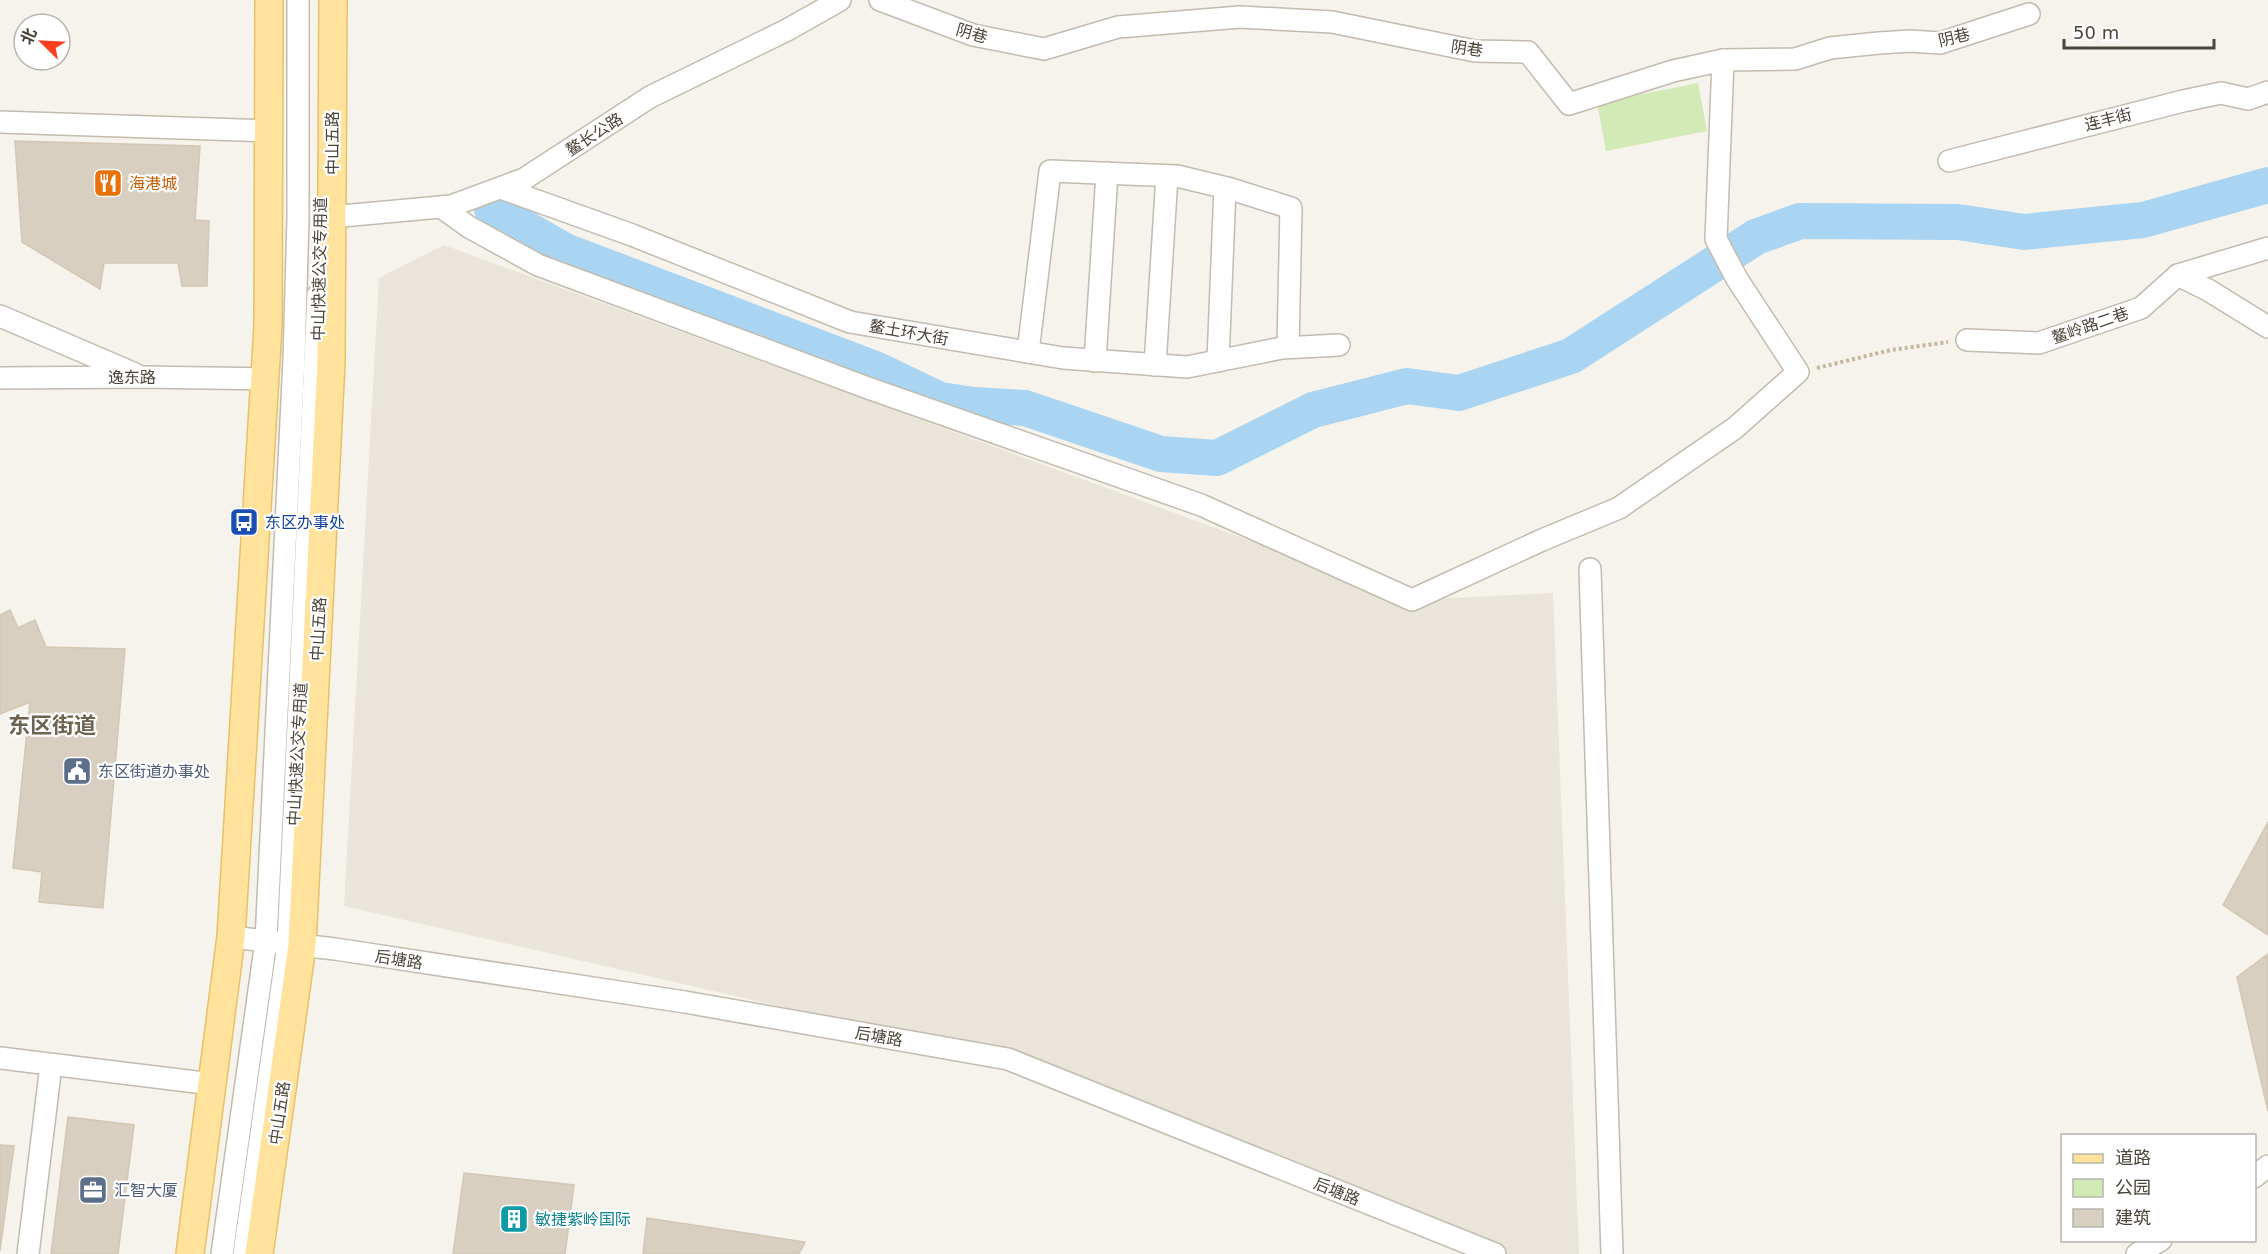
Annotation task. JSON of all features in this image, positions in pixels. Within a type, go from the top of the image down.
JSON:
[{"type":"main road","points":[[190,1254],[231,937],[268,326],[269,0]]},
{"type":"main road","name":"中山五路","points":[[259,1254],[295,944],[330,374],[333,0]]},
{"type":"street","name":"中山快速公交专用道","points":[[222,1254],[266,941],[294,359],[298,218],[298,0]]},
{"type":"street","name":"中山快速公交专用道","points":[[244,1254],[295,944],[317,360],[321,0]]},
{"type":"street","name":"鳌长公路","points":[[331,217],[451,206],[524,179],[650,97],[787,30],[840,0]]},
{"type":"street","name":"阴巷","points":[[880,0],[973,35],[1044,49],[1118,27],[1240,17],[1332,22],[1475,51],[1528,52],[1569,104],[1673,71],[1723,60],[1795,59],[1830,48],[1879,43],[1910,41],[1940,43],[2029,14]]},
{"type":"street","points":[[441,207],[469,227],[538,265],[868,388],[1201,505],[1412,600],[1542,540],[1619,508],[1735,428],[1798,372],[1732,269],[1716,239],[1723,60]]},
{"type":"street","name":"连丰街","points":[[1949,161],[2183,100],[2221,93],[2248,99],[2268,92]]},
{"type":"street","points":[[0,122],[268,131]]},
{"type":"street","points":[[1028,352],[1050,171],[1167,176],[1226,188],[1291,208],[1288,347]]},
{"type":"street","points":[[1095,361],[1107,173]]},
{"type":"street","points":[[1155,365],[1167,176]]},
{"type":"street","name":"鳌土环大街","points":[[501,188],[632,236],[850,322],[1095,361],[1187,367],[1288,347],[1339,345]]},
{"type":"street","points":[[1218,361],[1226,188]]},
{"type":"street","name":"鳌岭路二巷","points":[[1967,340],[2039,342],[2141,308],[2178,275],[2268,248]]},
{"type":"street","points":[[2178,275],[2208,290],[2268,327]]},
{"type":"street","points":[[0,316],[142,377]]},
{"type":"street","name":"逸东路","points":[[0,378],[264,379]]},
{"type":"street","points":[[1590,569],[1612,1254]]},
{"type":"street","name":"后塘路","points":[[231,937],[295,944],[685,1002],[1008,1059],[1495,1254]]},
{"type":"street","points":[[0,1058],[212,1084]]},
{"type":"street","points":[[28,1254],[51,1065]]},
{"type":"street","points":[[2256,1175],[2268,1166]]},
{"type":"street","points":[[2137,1254],[2158,1242]]},
{"type":"path","points":[[1798,372],[1891,350],[1967,340]]},
{"type":"shaded area","points":[[444,245],[1412,600],[1553,593],[1579,1254],[1495,1254],[1008,1059],[344,906],[379,278]]},
{"type":"green space","points":[[1698,83],[1707,131],[1606,151],[1597,103]]},
{"type":"building","name":"海港城","points":[[15,141],[200,146],[195,220],[209,221],[207,286],[182,286],[178,263],[104,263],[100,289],[22,242]]},
{"type":"building","points":[[10,610],[18,628],[35,620],[46,647],[125,649],[103,908],[39,902],[42,872],[13,868],[30,702],[0,714],[0,615]]},
{"type":"building","points":[[2268,822],[2268,935],[2223,905]]},
{"type":"building","points":[[2268,954],[2268,1111],[2237,977]]},
{"type":"building","name":"汇智大厦","points":[[68,1117],[134,1125],[118,1254],[51,1254]]},
{"type":"building","points":[[0,1145],[14,1146],[0,1251]]},
{"type":"building","name":"敏捷紫岭国际","points":[[464,1173],[574,1185],[565,1254],[453,1254]]},
{"type":"building","points":[[647,1218],[805,1242],[799,1254],[643,1254]]},
{"type":"waterway","points":[[492,209],[565,251],[875,369],[940,400],[1025,408],[1161,454],[1217,458],[1313,410],[1407,386],[1459,393],[1571,356],[1756,237],[1800,221],[1958,222],[2024,232],[2143,220],[2268,185]]},
{"type":"place","name":"海港城","points":[[108,183]]},
{"type":"place","name":"东区办事处","points":[[244,522]]},
{"type":"place","name":"东区街道办事处","points":[[77,771]]},
{"type":"place","name":"汇智大厦","points":[[93,1190]]},
{"type":"place","name":"敏捷紫岭国际","points":[[514,1219]]},
{"type":"district","name":"东区街道","points":[[52,725]]}]
